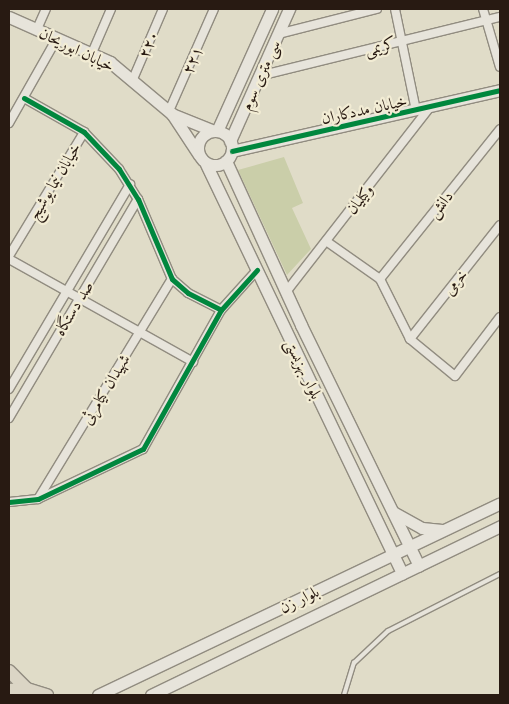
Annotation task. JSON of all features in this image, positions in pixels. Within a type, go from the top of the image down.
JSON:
[{"type":"main road","name":"سی متری سوم","points":[[216,131],[272,9]]},
{"type":"main road","name":"سی متری سوم","points":[[231,146],[259,76],[289,9]]},
{"type":"main road","name":"خیابان ابوریحان","points":[[9,17],[92,53],[133,79],[171,113],[202,159]]},
{"type":"main road","name":"خیابان مددکاران","points":[[231,146],[416,110],[500,90]]},
{"type":"main road","points":[[171,113],[216,131],[231,146],[226,161],[217,166],[202,159],[199,140],[216,131]]},
{"type":"main road","name":"بلوار بهزیستی","points":[[202,159],[402,574]]},
{"type":"main road","name":"بلوار بهزیستی","points":[[226,161],[301,325],[419,566]]},
{"type":"main road","points":[[286,331],[301,325]]},
{"type":"main road","name":"بلوار زن","points":[[98,695],[112,692],[500,503]]},
{"type":"main road","points":[[393,511],[422,528],[434,531],[447,529]]},
{"type":"main road","name":"بلوار زن","points":[[150,695],[500,526]]},
{"type":"main road","points":[[9,671],[27,689]]},
{"type":"main road","points":[[9,690],[27,689],[47,695]]},
{"type":"street","points":[[37,29],[46,9]]},
{"type":"street","points":[[92,53],[111,9]]},
{"type":"street","name":"۲۲۰","points":[[133,79],[163,9]]},
{"type":"street","name":"۲۲۱","points":[[171,113],[214,9]]},
{"type":"street","points":[[278,34],[376,9]]},
{"type":"street","points":[[395,9],[404,40],[416,110]]},
{"type":"street","points":[[483,9],[500,67]]},
{"type":"street","name":"کریمی","points":[[259,76],[500,17]]},
{"type":"street","points":[[9,123],[56,38]]},
{"type":"street","points":[[24,98],[84,132],[130,184],[172,279],[188,293],[221,310]]},
{"type":"street","name":"وکیلیان","points":[[286,292],[431,106]]},
{"type":"street","name":"دانش","points":[[380,279],[500,129]]},
{"type":"street","name":"خیابان نیما یوشیج","points":[[9,257],[84,132]]},
{"type":"street","name":"صد دستگاه","points":[[9,389],[130,184]]},
{"type":"street","name":"صد دستگاه","points":[[9,418],[138,199]]},
{"type":"street","name":"خرمی","points":[[410,339],[500,225]]},
{"type":"street","points":[[326,241],[380,279],[410,339],[455,376],[500,317]]},
{"type":"street","points":[[9,257],[138,334],[192,362]]},
{"type":"street","points":[[9,502],[38,499],[143,449],[221,310],[257,270]]},
{"type":"street","name":"شهیدان کیامرثی","points":[[38,499],[172,279]]},
{"type":"lane","points":[[344,695],[354,663],[388,631],[500,574]]},
{"type":"green space","points":[[284,157],[303,203],[292,208],[311,249],[287,275],[238,170]]},
{"type":"cycle path","points":[[232,151],[500,90]]},
{"type":"cycle path","points":[[24,98],[84,132],[119,169],[138,199],[172,279],[188,293],[221,310],[257,270]]},
{"type":"cycle path","points":[[9,502],[38,499],[143,449],[221,310]]}]
